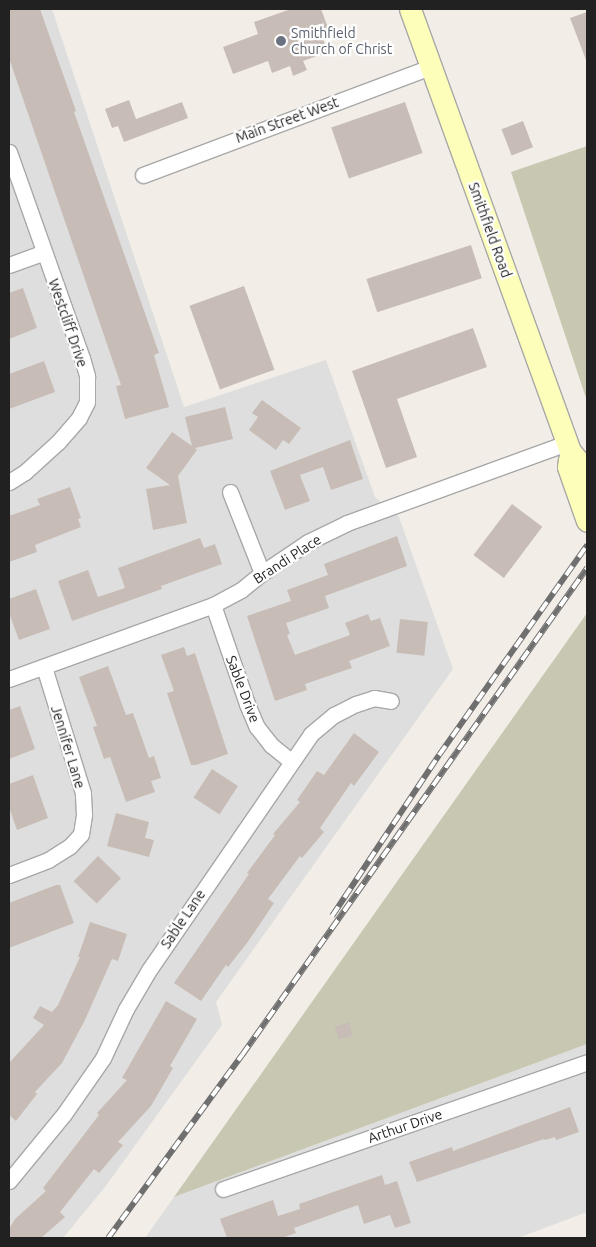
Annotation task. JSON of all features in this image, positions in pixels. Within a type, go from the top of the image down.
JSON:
[{"type":"main road","name":"Smithfield Road","points":[[410,9],[569,447],[582,464],[587,478]]},
{"type":"main road","name":"Smithfield Road","points":[[569,447],[568,467],[587,521]]},
{"type":"street","name":"Main Street West","points":[[143,175],[431,67]]},
{"type":"street","name":"Westcliff Drive","points":[[9,152],[84,367],[87,402],[79,418],[58,442],[25,472],[9,482]]},
{"type":"street","points":[[9,265],[44,252]]},
{"type":"street","name":"Brandi Place","points":[[9,679],[213,605],[241,590],[262,573],[308,542],[347,523],[569,447]]},
{"type":"street","points":[[230,492],[262,573]]},
{"type":"street","name":"Sable Drive","points":[[213,605],[247,704],[257,727],[270,745],[291,761]]},
{"type":"street","name":"Jennifer Lane","points":[[9,875],[48,860],[70,846],[81,834],[83,824],[83,793],[44,667]]},
{"type":"street","name":"Sable Lane","points":[[9,1181],[64,1114],[102,1058],[126,1009],[149,970],[311,734],[334,715],[374,698],[391,701]]},
{"type":"street","name":"Arthur Drive","points":[[223,1190],[587,1062]]},
{"type":"shaded area","points":[[9,9],[52,9],[184,407],[326,360],[375,497],[399,517],[453,669],[216,1002],[222,1025],[105,1187],[63,1238],[9,1238]]},
{"type":"shaded area","points":[[587,146],[587,401],[511,172]]},
{"type":"shaded area","points":[[587,613],[587,1044],[174,1197]]},
{"type":"shaded area","points":[[587,1044],[587,1212],[518,1238],[145,1238],[174,1197]]},
{"type":"building","points":[[9,9],[40,9],[76,111],[74,112],[159,353],[154,355],[169,407],[125,419],[116,386],[121,385],[9,58]]},
{"type":"building","name":"Smithfield Church of Christ","points":[[291,9],[321,9],[330,33],[322,36],[328,52],[303,61],[307,70],[293,76],[290,66],[272,73],[268,61],[233,74],[223,47],[258,34],[254,22]]},
{"type":"building","points":[[587,12],[587,60],[586,60],[570,18]]},
{"type":"building","points":[[129,100],[136,119],[182,102],[188,118],[124,142],[118,126],[112,128],[105,109]]},
{"type":"building","points":[[405,102],[423,153],[349,178],[331,127]]},
{"type":"building","points":[[523,121],[533,147],[512,155],[502,129]]},
{"type":"building","points":[[471,245],[482,278],[377,312],[366,279]]},
{"type":"building","points":[[244,286],[274,370],[220,389],[189,306]]},
{"type":"building","points":[[23,288],[37,328],[9,339],[9,293]]},
{"type":"building","points":[[473,328],[487,367],[397,399],[417,457],[386,468],[352,371]]},
{"type":"building","points":[[44,361],[55,392],[9,409],[9,374]]},
{"type":"building","points":[[262,400],[301,428],[289,444],[283,440],[276,450],[249,430],[258,417],[252,413]]},
{"type":"building","points":[[225,407],[233,439],[195,448],[197,450],[178,476],[187,523],[153,530],[146,489],[170,485],[146,468],[172,432],[192,446],[185,417]]},
{"type":"building","points":[[350,440],[363,479],[331,490],[323,467],[300,475],[310,501],[285,510],[270,471]]},
{"type":"building","points":[[70,487],[81,518],[78,519],[81,527],[35,545],[37,552],[9,562],[9,516],[40,505],[37,499]]},
{"type":"building","points":[[512,504],[542,527],[504,578],[473,555]]},
{"type":"building","points":[[397,536],[407,566],[325,596],[329,608],[286,623],[290,634],[287,635],[295,655],[350,635],[345,623],[368,614],[371,621],[380,618],[390,646],[349,661],[352,668],[305,684],[307,690],[275,701],[247,616],[291,601],[287,590],[328,575],[324,564]]},
{"type":"building","points":[[200,538],[204,548],[215,544],[222,564],[161,586],[162,589],[72,621],[58,581],[88,570],[98,597],[125,588],[118,568]]},
{"type":"building","points":[[36,589],[50,629],[19,640],[9,613],[9,599]]},
{"type":"building","points":[[400,619],[428,622],[424,656],[396,653]]},
{"type":"building","points":[[184,647],[187,656],[195,653],[228,754],[196,765],[191,765],[167,693],[174,691],[161,655]]},
{"type":"building","points":[[108,666],[126,715],[133,713],[149,758],[154,756],[161,778],[151,781],[155,792],[126,802],[110,757],[104,759],[93,727],[97,726],[79,677]]},
{"type":"building","points":[[20,706],[35,749],[9,759],[9,710]]},
{"type":"building","points":[[354,733],[379,752],[354,786],[351,783],[320,828],[324,832],[302,858],[300,856],[268,899],[274,903],[247,943],[228,967],[226,965],[201,1001],[174,983],[249,874],[247,873],[275,835],[273,834],[300,802],[297,800],[317,771],[324,775]]},
{"type":"building","points":[[212,769],[238,786],[219,814],[193,798]]},
{"type":"building","points":[[33,775],[48,818],[17,830],[9,807],[9,784]]},
{"type":"building","points":[[116,813],[149,822],[145,838],[154,840],[149,857],[107,846]]},
{"type":"building","points":[[98,856],[121,878],[97,903],[74,881]]},
{"type":"building","points":[[60,885],[74,923],[9,948],[9,903]]},
{"type":"building","points":[[90,922],[127,934],[118,961],[112,959],[85,1020],[62,1063],[35,1092],[37,1094],[16,1121],[9,1115],[9,1063],[44,1025],[33,1018],[40,1006],[52,1012],[58,1005],[80,957],[78,957]]},
{"type":"building","points":[[166,1001],[197,1019],[170,1066],[173,1068],[151,1106],[118,1142],[123,1145],[99,1173],[94,1169],[60,1212],[65,1217],[41,1238],[9,1238],[9,1229],[15,1219],[46,1191],[43,1188],[99,1115],[97,1113],[127,1080],[122,1078]]},
{"type":"building","points":[[349,1022],[353,1035],[339,1040],[335,1026]]},
{"type":"building","points":[[570,1107],[579,1132],[556,1140],[555,1137],[544,1139],[417,1182],[409,1162],[452,1147],[453,1151]]},
{"type":"building","points":[[382,1175],[385,1185],[397,1181],[411,1223],[395,1228],[390,1215],[364,1224],[358,1205],[294,1228],[296,1233],[282,1238],[227,1238],[220,1219],[273,1200],[278,1216],[300,1209],[299,1204]]},
{"type":"railway","points":[[332,916],[439,755],[587,545]]},
{"type":"railway","points":[[108,1238],[242,1055],[587,568]]},
{"type":"place","name":"Smithfield Church of Christ","points":[[281,41]]}]
